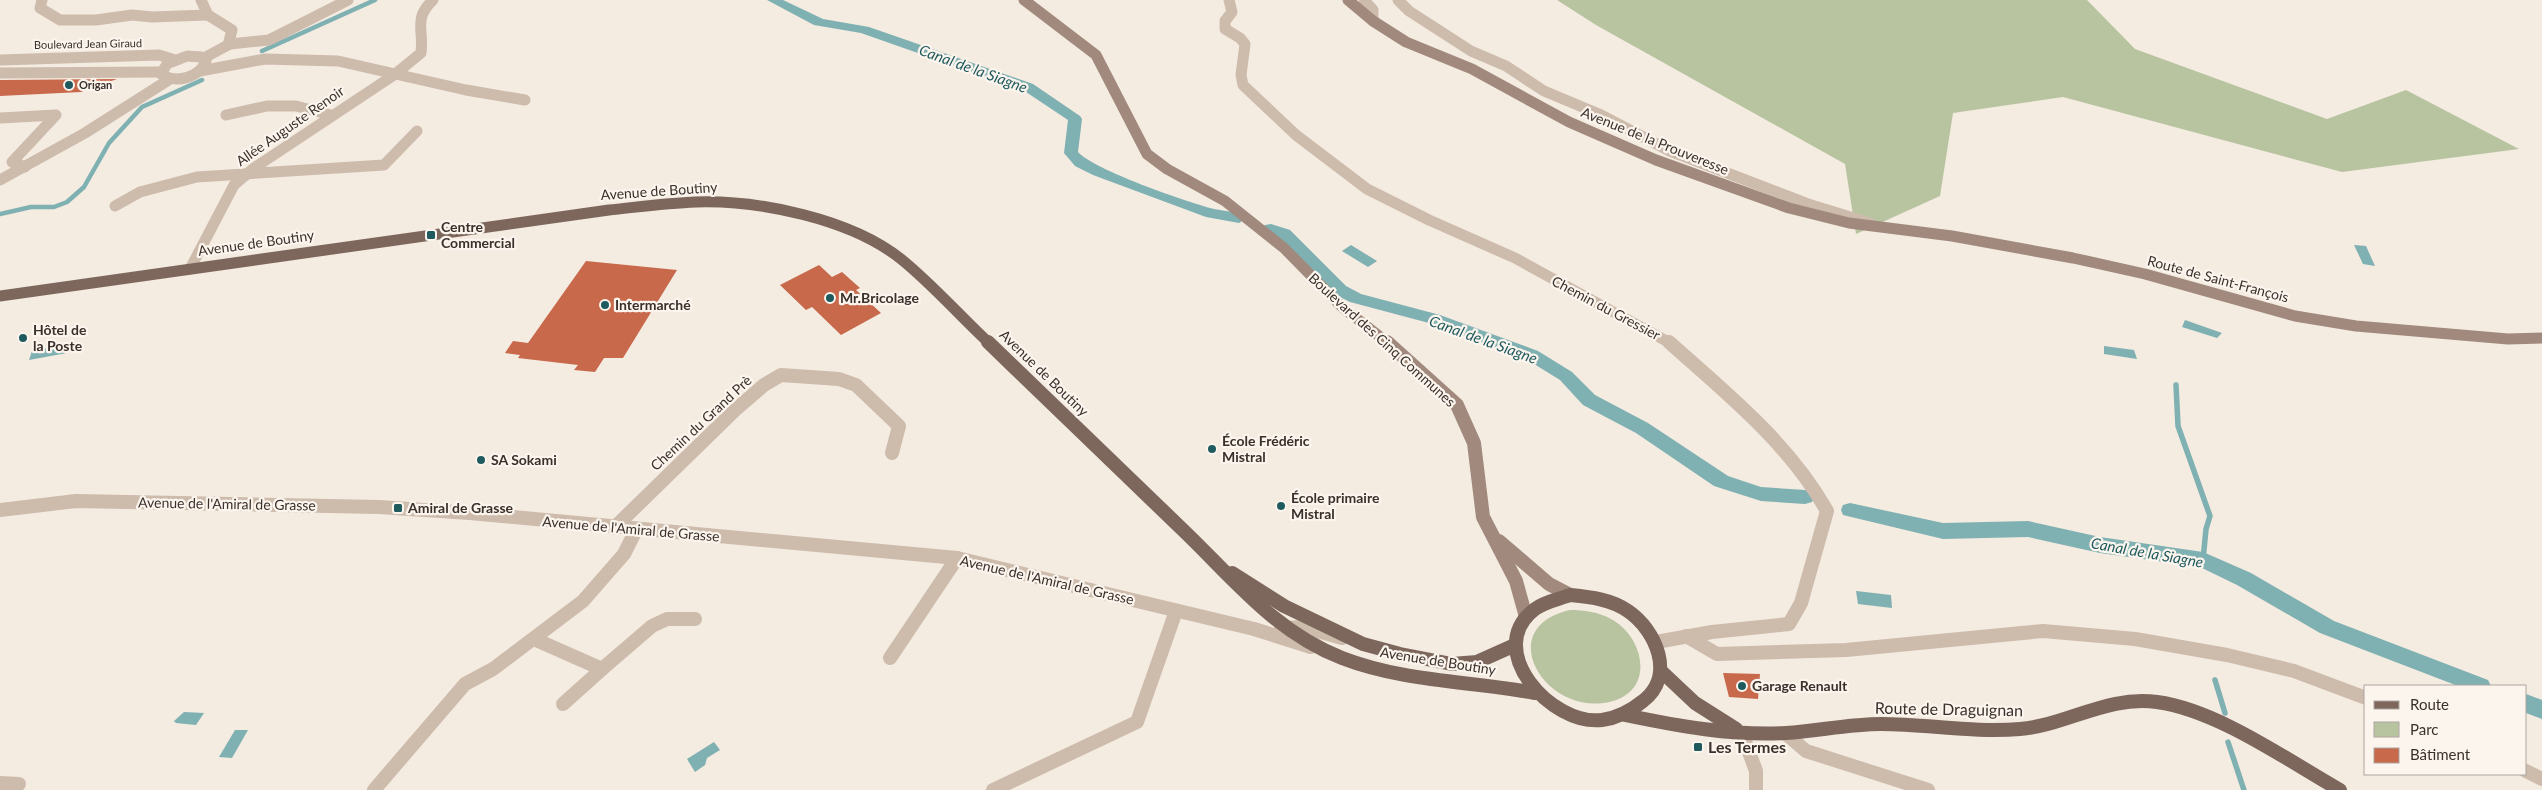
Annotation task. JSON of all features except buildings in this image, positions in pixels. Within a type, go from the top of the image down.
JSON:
[{"type":"main road","name":"Boulevard des Cinq Communes","points":[[1024,0],[1096,55],[1147,154],[1167,169],[1225,201],[1284,248],[1342,307],[1380,336],[1457,405],[1474,443],[1483,517],[1516,581],[1526,617]]},
{"type":"main road","name":"Avenue de la Prouveresse","points":[[1348,0],[1373,21],[1406,42],[1472,69],[1569,122],[1611,142],[1789,208],[1849,223],[1888,229]]},
{"type":"main road","name":"Avenue de Boutiny","points":[[0,296],[608,210],[696,202],[742,204],[803,214],[868,238],[901,259],[1221,566],[1246,597],[1282,628],[1342,659],[1396,674],[1535,693]]},
{"type":"main road","name":"Route de Saint-François","points":[[1888,229],[1952,236],[2073,258],[2145,274],[2295,316],[2356,326],[2428,333],[2508,339],[2542,338]]},
{"type":"main road","name":"Boulevard des Cinq Communes","points":[[1491,533],[1522,563],[1549,584],[1570,596]]},
{"type":"main road","name":"Avenue de Boutiny","points":[[1221,566],[1284,606],[1363,644],[1452,664],[1477,662],[1515,645]]},
{"type":"main road","points":[[1570,596],[1590,596],[1611,602],[1629,612],[1645,626],[1656,642],[1661,670],[1656,689],[1644,704],[1625,715],[1605,719],[1582,718],[1556,709],[1535,693],[1523,678],[1516,661],[1516,634],[1526,617],[1537,606],[1552,599],[1570,596]]},
{"type":"main road","name":"Route de Draguignan","points":[[1661,670],[1674,686],[1707,713],[1742,733]]},
{"type":"main road","name":"Route de Draguignan","points":[[1625,715],[1742,733],[1785,733],[1879,724],[1991,730],[2023,729],[2054,724],[2100,707],[2131,700],[2156,701],[2202,715],[2340,790]]},
{"type":"street","points":[[42,0],[40,8],[60,20],[96,20],[132,15],[152,17],[207,15]]},
{"type":"street","points":[[200,0],[202,8],[207,15],[232,30],[233,37],[230,44]]},
{"type":"street","points":[[0,73],[160,72],[175,60],[192,56],[204,58],[230,44],[269,40],[348,0]]},
{"type":"street","name":"Allée Auguste Renoir","points":[[190,269],[234,186],[248,173],[331,115],[394,75],[421,53],[423,42],[418,30],[423,8],[433,0]]},
{"type":"street","name":"Chemin du Gressier","points":[[1229,0],[1232,12],[1225,21],[1224,29],[1240,38],[1244,44],[1241,75],[1243,85],[1296,135],[1368,189],[1429,220],[1515,258],[1664,338],[1750,414],[1814,488],[1827,511],[1801,603],[1789,624],[1686,636],[1656,642]]},
{"type":"street","points":[[1364,0],[1373,10],[1373,21]]},
{"type":"street","points":[[1398,0],[1409,11],[1470,51],[1506,66],[1544,91],[1598,114],[1670,151],[1808,204],[1888,229]]},
{"type":"street","name":"Boulevard Jean Giraud","points":[[0,60],[159,55],[175,60]]},
{"type":"street","points":[[200,71],[206,64],[204,58]]},
{"type":"street","points":[[160,72],[162,77],[170,79],[182,78],[200,71],[265,59],[290,58],[338,61],[394,75],[525,100]]},
{"type":"street","points":[[0,180],[85,133],[170,79]]},
{"type":"street","points":[[226,115],[267,106],[296,106],[331,115]]},
{"type":"street","points":[[0,118],[56,115],[12,162],[25,167]]},
{"type":"street","points":[[115,206],[140,192],[166,183],[197,176],[384,165],[417,131]]},
{"type":"street","name":"Chemin du Grand Prè","points":[[614,528],[734,410],[764,384],[781,375],[830,378],[856,385],[899,426],[892,454]]},
{"type":"street","name":"Avenue de l'Amiral de Grasse","points":[[0,510],[76,502],[378,507],[470,513],[614,528],[957,558],[1008,568],[1176,611],[1254,628],[1342,659]]},
{"type":"street","points":[[374,790],[465,684],[493,669],[583,601],[624,554],[636,530]]},
{"type":"street","points":[[890,658],[957,558]]},
{"type":"street","points":[[993,790],[1137,722],[1176,611]]},
{"type":"street","points":[[563,704],[652,626],[667,619],[695,619]]},
{"type":"street","name":"Avenue de l'Amiral de Grasse","points":[[1254,628],[1282,628],[1290,625],[1363,644]]},
{"type":"street","points":[[1686,636],[1717,654],[1846,650],[2043,631],[2135,639],[2227,655],[2294,671],[2364,697]]},
{"type":"street","points":[[534,639],[602,669]]},
{"type":"street","points":[[1742,733],[1756,771],[1756,790]]},
{"type":"street","points":[[1785,733],[1797,745],[1812,753],[1928,790]]},
{"type":"street","points":[[2527,772],[2542,779]]},
{"type":"street","points":[[0,783],[19,784]]},
{"type":"green space","points":[[1557,0],[2087,0],[2135,49],[2327,119],[2406,90],[2519,149],[2342,172],[2063,97],[1953,113],[1940,196],[1856,234],[1845,164],[1596,25]]},
{"type":"green space","points":[[1570,610],[1591,612],[1611,619],[1631,637],[1637,649],[1640,674],[1635,685],[1627,694],[1613,701],[1589,703],[1567,697],[1549,685],[1537,669],[1531,652],[1534,634],[1546,620]]},
{"type":"water","points":[[1351,245],[1377,261],[1368,267],[1342,251]]},
{"type":"water","points":[[2354,245],[2366,246],[2375,266],[2363,264]]},
{"type":"water","points":[[2185,320],[2222,333],[2217,338],[2182,327]]},
{"type":"water","points":[[70,343],[67,353],[29,360],[32,351]]},
{"type":"water","points":[[2104,346],[2134,350],[2137,359],[2104,354]]},
{"type":"water","points":[[1856,591],[1891,595],[1892,608],[1858,604]]},
{"type":"water","points":[[184,712],[204,713],[196,725],[176,723],[174,721]]},
{"type":"water","points":[[235,730],[248,730],[232,758],[219,757]]},
{"type":"water","points":[[714,742],[720,750],[707,758],[705,765],[695,772],[687,759]]},
{"type":"waterway","points":[[262,51],[375,0]]},
{"type":"waterway","name":"Canal de la Siagne","points":[[773,0],[819,22],[864,30],[1028,87],[1075,119],[1071,153],[1080,163],[1098,172],[1211,213],[1239,218]]},
{"type":"waterway","points":[[0,214],[31,207],[54,207],[67,202],[84,187],[109,143],[142,107],[202,80]]},
{"type":"waterway","name":"Canal de la Siagne","points":[[1271,229],[1284,234],[1340,290],[1356,298],[1434,319],[1532,355],[1566,376],[1589,400],[1642,428],[1721,481],[1761,494],[1805,497]]},
{"type":"waterway","points":[[2176,385],[2178,426],[2210,516],[2206,529],[2203,560]]},
{"type":"waterway","name":"Canal de la Siagne","points":[[1850,510],[1943,531],[2028,529],[2100,545],[2203,560],[2244,579],[2289,607],[2327,627],[2478,685]]},
{"type":"waterway","points":[[2215,680],[2225,713]]},
{"type":"waterway","name":"Canal de la Siagne","points":[[2527,703],[2542,710]]},
{"type":"waterway","points":[[2228,742],[2244,790]]},
{"type":"place","name":"Origan","points":[[69,85]]},
{"type":"place","name":"Centre Commercial","points":[[431,235]]},
{"type":"place","name":"Mr.Bricolage","points":[[830,298]]},
{"type":"place","name":"Intermarché","points":[[605,305]]},
{"type":"place","name":"Hôtel de la Poste","points":[[23,338]]},
{"type":"place","name":"École Frédéric Mistral","points":[[1212,449]]},
{"type":"place","name":"SA Sokami","points":[[481,460]]},
{"type":"place","name":"École primaire Mistral","points":[[1281,506]]},
{"type":"place","name":"Amiral de Grasse","points":[[398,508]]},
{"type":"place","name":"Garage Renault","points":[[1742,686]]},
{"type":"place","name":"Les Termes","points":[[1698,747]]}]
